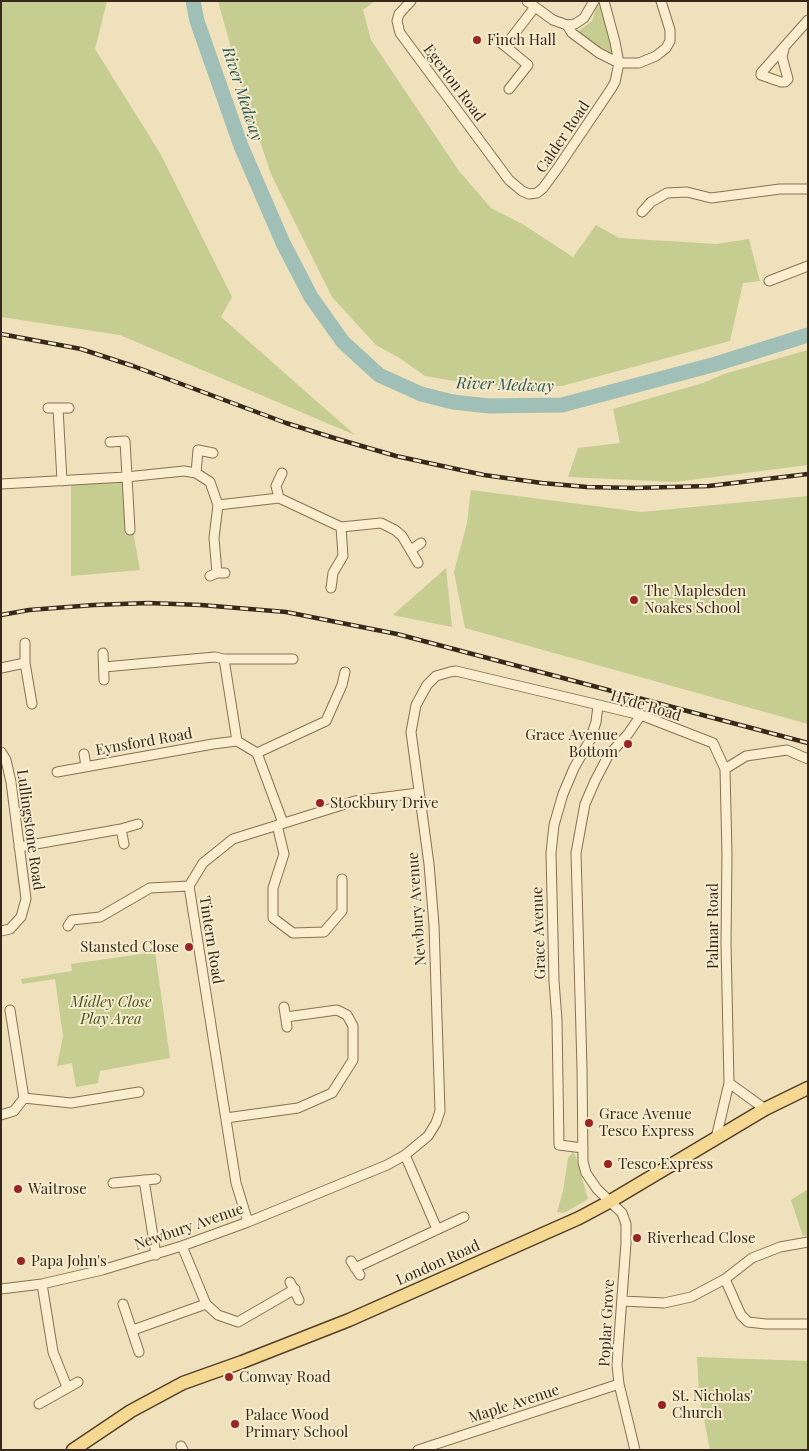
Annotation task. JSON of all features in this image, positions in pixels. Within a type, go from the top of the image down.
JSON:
[{"type":"main road","name":"London Road","points":[[73,1450],[131,1411],[183,1383],[349,1320],[579,1218],[765,1110],[808,1088]]},
{"type":"street","name":"Egerton Road","points":[[412,1],[399,14],[397,21],[400,33],[510,180]]},
{"type":"street","points":[[527,1],[553,20],[567,26],[572,33],[599,54],[619,63],[639,63],[656,56],[666,48],[670,41],[670,30],[661,1]]},
{"type":"street","points":[[567,26],[575,24],[584,18],[594,1]]},
{"type":"street","name":"Calder Road","points":[[510,180],[522,191],[530,194],[537,193],[546,186],[611,90],[615,82],[619,63],[604,1]]},
{"type":"street","points":[[509,89],[528,65],[501,43],[535,7]]},
{"type":"street","points":[[784,49],[808,20]]},
{"type":"street","points":[[642,212],[651,202],[667,193],[687,192],[711,198],[780,189],[808,190]]},
{"type":"street","points":[[769,281],[808,266]]},
{"type":"street","points":[[62,481],[53,408],[69,408]]},
{"type":"street","points":[[110,442],[125,441],[130,530]]},
{"type":"street","points":[[196,473],[198,450],[213,453]]},
{"type":"street","points":[[1,484],[126,477],[184,471],[196,473],[210,482],[218,505],[214,538],[217,574]]},
{"type":"street","points":[[278,498],[276,486],[283,473]]},
{"type":"street","points":[[218,505],[278,498],[341,527],[381,523],[402,536],[418,563]]},
{"type":"street","points":[[331,588],[333,573],[343,556],[341,527]]},
{"type":"street","points":[[411,550],[421,543]]},
{"type":"street","points":[[25,643],[25,663],[32,704]]},
{"type":"street","points":[[103,653],[104,680]]},
{"type":"street","points":[[104,667],[215,657],[224,659],[294,659]]},
{"type":"street","points":[[224,659],[238,741],[256,753],[280,824],[284,854],[273,888],[273,918],[293,933],[324,932],[342,911],[342,879]]},
{"type":"street","points":[[1,668],[25,663]]},
{"type":"street","name":"Hyde Road","points":[[456,671],[641,715],[713,743],[725,769]]},
{"type":"street","name":"Newbury Avenue","points":[[1,1289],[42,1284],[156,1255],[182,1246],[248,1222],[386,1165],[405,1155],[428,1136],[436,1123],[440,1111],[434,925],[429,864],[411,732],[416,706],[427,685],[436,676],[456,671]]},
{"type":"street","points":[[256,753],[326,721],[342,685],[345,672]]},
{"type":"street","points":[[333,681],[342,685]]},
{"type":"street","name":"Grace Avenue","points":[[583,1148],[559,1145],[551,852],[554,825],[563,794],[574,768],[590,740],[596,722],[598,706]]},
{"type":"street","points":[[609,1202],[586,1173],[582,1162],[582,1068],[576,852],[585,804],[595,781],[608,756],[628,734],[641,715]]},
{"type":"street","name":"Eynsford Road","points":[[57,772],[238,741]]},
{"type":"street","points":[[725,769],[746,756],[787,750],[808,759]]},
{"type":"street","name":"Lullingstone Road","points":[[1,752],[6,760],[8,793],[19,847],[26,899],[21,917],[10,930],[1,931]]},
{"type":"street","points":[[84,754],[86,766]]},
{"type":"street","name":"Palmar Road","points":[[716,1138],[729,1083],[725,769]]},
{"type":"street","name":"Tintern Road","points":[[248,1222],[236,1183],[189,886],[203,863],[233,839],[355,801],[418,793]]},
{"type":"street","points":[[19,847],[121,829],[138,824]]},
{"type":"street","points":[[121,829],[124,844]]},
{"type":"street","points":[[68,926],[72,920],[100,917],[150,888],[189,886]]},
{"type":"street","points":[[1,1115],[14,1112],[24,1098],[10,1010]]},
{"type":"street","points":[[226,1118],[298,1108],[332,1093],[353,1060],[353,1026],[347,1015],[337,1010],[285,1012],[287,1027]]},
{"type":"street","points":[[729,1083],[765,1110]]},
{"type":"street","points":[[24,1098],[71,1103],[139,1092]]},
{"type":"street","points":[[405,1155],[436,1229]]},
{"type":"street","points":[[113,1183],[156,1179]]},
{"type":"street","points":[[144,1180],[156,1255]]},
{"type":"street","name":"Poplar Grove","points":[[609,1202],[622,1213],[626,1224],[617,1365],[619,1384],[635,1450]]},
{"type":"street","points":[[355,1268],[464,1216]]},
{"type":"street","points":[[622,1301],[664,1302],[692,1297],[725,1279],[752,1258],[780,1247],[808,1242]]},
{"type":"street","points":[[182,1246],[206,1304],[218,1315],[238,1322],[293,1286],[299,1300]]},
{"type":"street","points":[[725,1279],[741,1315],[748,1322],[808,1324]]},
{"type":"street","points":[[42,1284],[53,1352],[67,1387]]},
{"type":"street","points":[[123,1304],[139,1352]]},
{"type":"street","points":[[133,1330],[206,1304]]},
{"type":"street","points":[[39,1404],[78,1382]]},
{"type":"street","name":"Maple Avenue","points":[[418,1450],[619,1384]]},
{"type":"green space","points":[[1,1],[107,1],[95,49],[160,153],[232,297],[221,317],[355,435],[120,335],[1,317]]},
{"type":"green space","points":[[218,1],[375,1],[363,10],[371,40],[459,171],[491,208],[524,225],[573,257],[596,225],[619,238],[716,244],[749,239],[760,281],[743,283],[730,341],[562,386],[514,387],[472,384],[425,376],[401,359],[376,345],[332,297],[271,174],[244,94]]},
{"type":"green space","points":[[599,4],[602,7],[612,48],[612,52],[607,55],[577,32],[592,21]]},
{"type":"green space","points":[[808,350],[808,465],[675,482],[568,477],[578,448],[620,443],[613,409]]},
{"type":"green space","points":[[124,482],[140,570],[71,576],[71,485]]},
{"type":"green space","name":"The Maplesden Noakes School","points":[[471,490],[641,512],[808,496],[808,724],[465,628],[454,572],[467,523]]},
{"type":"green space","points":[[446,568],[452,627],[393,615]]},
{"type":"green space","name":"Midley Close Play Area","points":[[155,952],[170,1058],[100,1071],[98,1083],[76,1087],[72,1063],[57,1066],[63,1036],[55,979],[22,984],[21,979],[72,971],[71,964]]},
{"type":"green space","points":[[573,1152],[588,1199],[564,1213],[557,1212],[563,1191],[568,1158]]},
{"type":"green space","points":[[808,1189],[808,1235],[803,1236],[791,1200]]},
{"type":"green space","points":[[697,1357],[808,1361],[808,1450],[710,1450],[699,1394]]},
{"type":"waterway","name":"River Medway","points":[[193,1],[197,21],[241,146],[283,243],[311,297],[343,342],[379,375],[421,394],[453,402],[489,406],[562,405],[716,364],[808,335]]},
{"type":"railway","points":[[1,334],[81,349],[133,366],[286,423],[396,456],[484,475],[587,487],[634,488],[709,486],[808,474]]},
{"type":"railway","points":[[1,615],[29,610],[148,603],[286,612],[397,634],[808,743]]},
{"type":"place","name":"Finch Hall","points":[[477,40]]},
{"type":"place","name":"The Maplesden Noakes School","points":[[634,600]]},
{"type":"place","name":"Grace Avenue Bottom","points":[[628,744]]},
{"type":"place","name":"Stockbury Drive","points":[[320,803]]},
{"type":"place","name":"Stansted Close","points":[[189,947]]},
{"type":"place","name":"Grace Avenue Tesco Express","points":[[589,1123]]},
{"type":"place","name":"Tesco Express","points":[[608,1164]]},
{"type":"place","name":"Waitrose","points":[[18,1189]]},
{"type":"place","name":"Riverhead Close","points":[[637,1238]]},
{"type":"place","name":"Papa John's","points":[[21,1261]]},
{"type":"place","name":"Conway Road","points":[[229,1377]]},
{"type":"place","name":"St. Nicholas' Church","points":[[662,1405]]},
{"type":"place","name":"Palace Wood Primary School","points":[[235,1424]]}]
